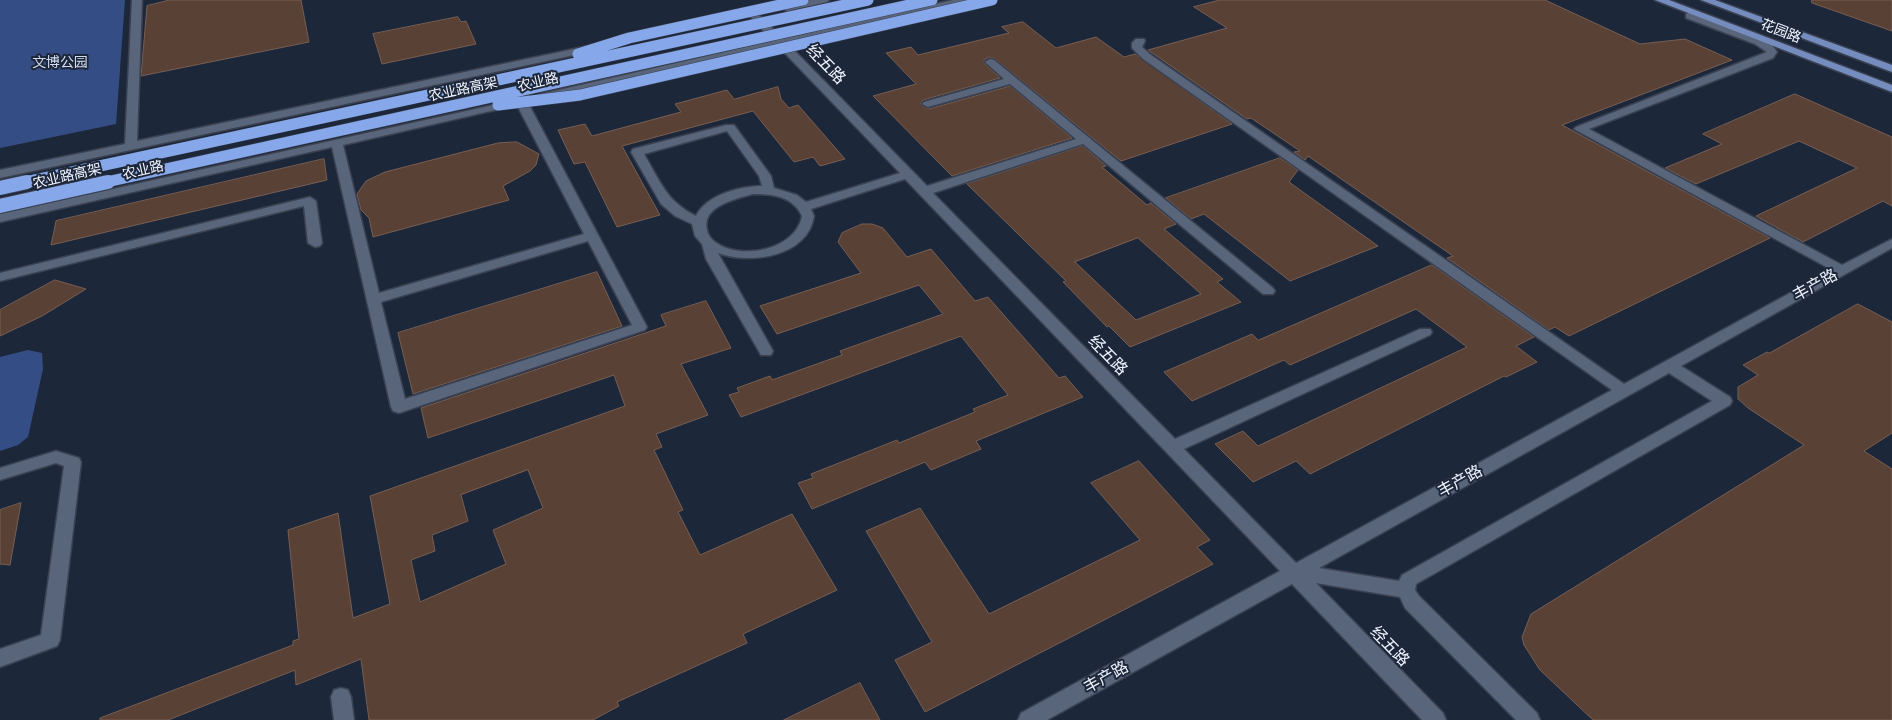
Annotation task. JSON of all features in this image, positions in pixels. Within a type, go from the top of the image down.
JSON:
[{"type":"highway","points":[[477,85],[629,38],[788,1],[803,0]]},
{"type":"highway","name":"农业路高架","points":[[0,188],[868,0]]},
{"type":"highway","name":"农业路高架","points":[[0,206],[932,0]]},
{"type":"highway","points":[[414,114],[580,95],[992,0]]},
{"type":"main road","name":"花园路","points":[[1660,0],[1892,89]]},
{"type":"main road","name":"花园路","points":[[1706,0],[1892,69]]},
{"type":"street","points":[[131,146],[136,0]]},
{"type":"street","name":"农业路","points":[[0,174],[824,0]]},
{"type":"street","name":"农业路","points":[[0,218],[966,0]]},
{"type":"street","points":[[1694,13],[1690,16],[1759,42],[1768,47],[1772,52],[1769,56],[1580,129],[1842,270]]},
{"type":"street","name":"经五路","points":[[754,15],[1295,572],[1436,720]]},
{"type":"street","points":[[1140,41],[1137,43],[1137,48],[1147,57],[1624,391]]},
{"type":"street","points":[[990,62],[1268,290]]},
{"type":"street","points":[[928,104],[1012,80]]},
{"type":"street","points":[[337,142],[399,407],[640,327],[521,101]]},
{"type":"street","points":[[698,222],[680,213],[665,201],[637,152],[730,127],[765,176],[769,190]]},
{"type":"street","points":[[926,191],[1085,140]]},
{"type":"street","points":[[804,207],[909,174]]},
{"type":"street","points":[[752,190],[769,190],[795,198],[804,207],[808,216],[804,231],[797,239],[780,248],[760,254],[745,255],[731,254],[708,245],[701,238],[698,222],[708,208],[728,196],[752,190]]},
{"type":"street","points":[[0,277],[310,201],[315,243]]},
{"type":"street","points":[[374,299],[592,236]]},
{"type":"street","name":"丰产路","points":[[1028,720],[1892,243]]},
{"type":"street","points":[[708,245],[713,258],[766,351]]},
{"type":"street","points":[[1173,447],[1425,332]]},
{"type":"street","points":[[1530,720],[1412,602],[1406,590],[1408,580],[1724,401],[1670,366]]},
{"type":"street","points":[[0,474],[56,457],[73,462],[50,640],[0,658]]},
{"type":"street","points":[[1295,572],[1406,590]]},
{"type":"street","points":[[341,697],[344,720]]},
{"type":"green space","name":"文博公园","points":[[0,0],[125,0],[116,124],[0,148]]},
{"type":"green space","points":[[28,350],[42,353],[43,369],[28,437],[18,445],[0,451],[0,357]]},
{"type":"building","points":[[170,0],[301,0],[309,42],[141,76],[147,6]]},
{"type":"building","points":[[1220,0],[1545,0],[1640,44],[1685,39],[1732,60],[1562,125],[1770,238],[1569,336],[1555,327],[1549,330],[1447,258],[1453,256],[1308,156],[1305,160],[1294,152],[1300,151],[1251,118],[1247,119],[1148,50],[1227,28],[1194,7]]},
{"type":"building","points":[[1812,0],[1892,0],[1892,31],[1812,3]]},
{"type":"building","points":[[458,17],[461,22],[466,21],[476,44],[382,64],[373,34]]},
{"type":"building","points":[[1023,22],[1056,48],[1096,37],[1124,57],[1135,54],[1232,124],[1121,161],[995,59],[989,57],[984,60],[984,63],[1000,78],[923,100],[920,104],[929,109],[1010,86],[1072,138],[952,176],[873,96],[916,84],[886,53],[911,47],[918,55],[1009,33],[1002,27]]},
{"type":"building","points":[[778,87],[781,99],[789,108],[798,105],[845,159],[820,166],[813,157],[794,162],[753,111],[622,146],[660,215],[617,227],[585,162],[574,164],[558,130],[585,124],[592,136],[681,112],[675,104],[727,90],[734,99]]},
{"type":"building","points":[[1795,94],[1892,137],[1892,206],[1883,201],[1803,242],[1756,216],[1857,168],[1799,141],[1696,184],[1665,168],[1722,144],[1703,134]]},
{"type":"building","points":[[517,142],[539,154],[536,165],[530,171],[503,186],[509,200],[373,237],[369,218],[361,210],[357,194],[366,181],[385,172],[498,143]]},
{"type":"building","points":[[1083,146],[1106,166],[1102,167],[1147,205],[1151,203],[1176,224],[1164,229],[1223,279],[1217,282],[1241,302],[1130,347],[1109,326],[1107,327],[1063,282],[1066,281],[967,184]],"holes":[[[1138,238],[1201,294],[1136,320],[1075,262]]]},
{"type":"building","points":[[1280,158],[1298,170],[1289,182],[1378,246],[1290,281],[1204,214],[1191,219],[1166,198]]},
{"type":"building","points":[[324,159],[327,180],[51,245],[56,221]]},
{"type":"building","points":[[862,224],[872,224],[883,228],[907,257],[931,249],[975,301],[988,297],[1059,378],[1065,376],[1083,397],[976,441],[981,449],[931,470],[925,462],[812,509],[798,483],[813,478],[811,474],[897,440],[899,443],[975,412],[973,409],[1008,395],[961,336],[741,417],[729,395],[739,392],[737,388],[770,376],[772,380],[842,355],[840,351],[943,314],[919,285],[777,334],[760,306],[861,273],[838,242],[842,233]]},
{"type":"building","points":[[1432,265],[1534,337],[1516,346],[1537,362],[1506,377],[1504,376],[1310,474],[1296,461],[1253,482],[1215,444],[1243,431],[1258,446],[1467,347],[1416,309],[1290,365],[1284,360],[1192,401],[1164,372],[1252,334],[1258,340]]},
{"type":"building","points":[[597,272],[622,326],[413,394],[398,333]]},
{"type":"building","points":[[55,280],[86,289],[42,316],[0,336],[0,310]]},
{"type":"building","points":[[706,301],[731,348],[681,364],[708,415],[656,434],[662,447],[654,450],[683,510],[678,512],[700,555],[792,514],[837,590],[743,634],[747,643],[617,702],[619,706],[593,720],[369,720],[361,659],[296,685],[295,670],[168,720],[100,720],[100,718],[293,645],[293,641],[299,639],[288,530],[338,513],[353,618],[390,604],[370,496],[625,406],[614,375],[428,438],[421,408],[666,326],[661,315]],"holes":[[[528,470],[543,508],[493,530],[506,564],[420,602],[411,560],[435,551],[432,535],[468,521],[461,495]]]},
{"type":"building","points":[[1858,304],[1892,322],[1892,433],[1864,451],[1892,469],[1892,720],[1593,720],[1540,670],[1524,645],[1522,637],[1531,614],[1804,445],[1748,408],[1738,399],[1738,387],[1758,375],[1743,365],[1767,352],[1769,353]]},
{"type":"building","points":[[1139,461],[1210,540],[1197,547],[1213,564],[925,712],[895,660],[932,642],[866,531],[920,508],[989,614],[1140,540],[1091,483]]},
{"type":"building","points":[[21,503],[10,565],[0,564],[0,510]]},
{"type":"building","points":[[860,683],[880,720],[784,720]]}]
